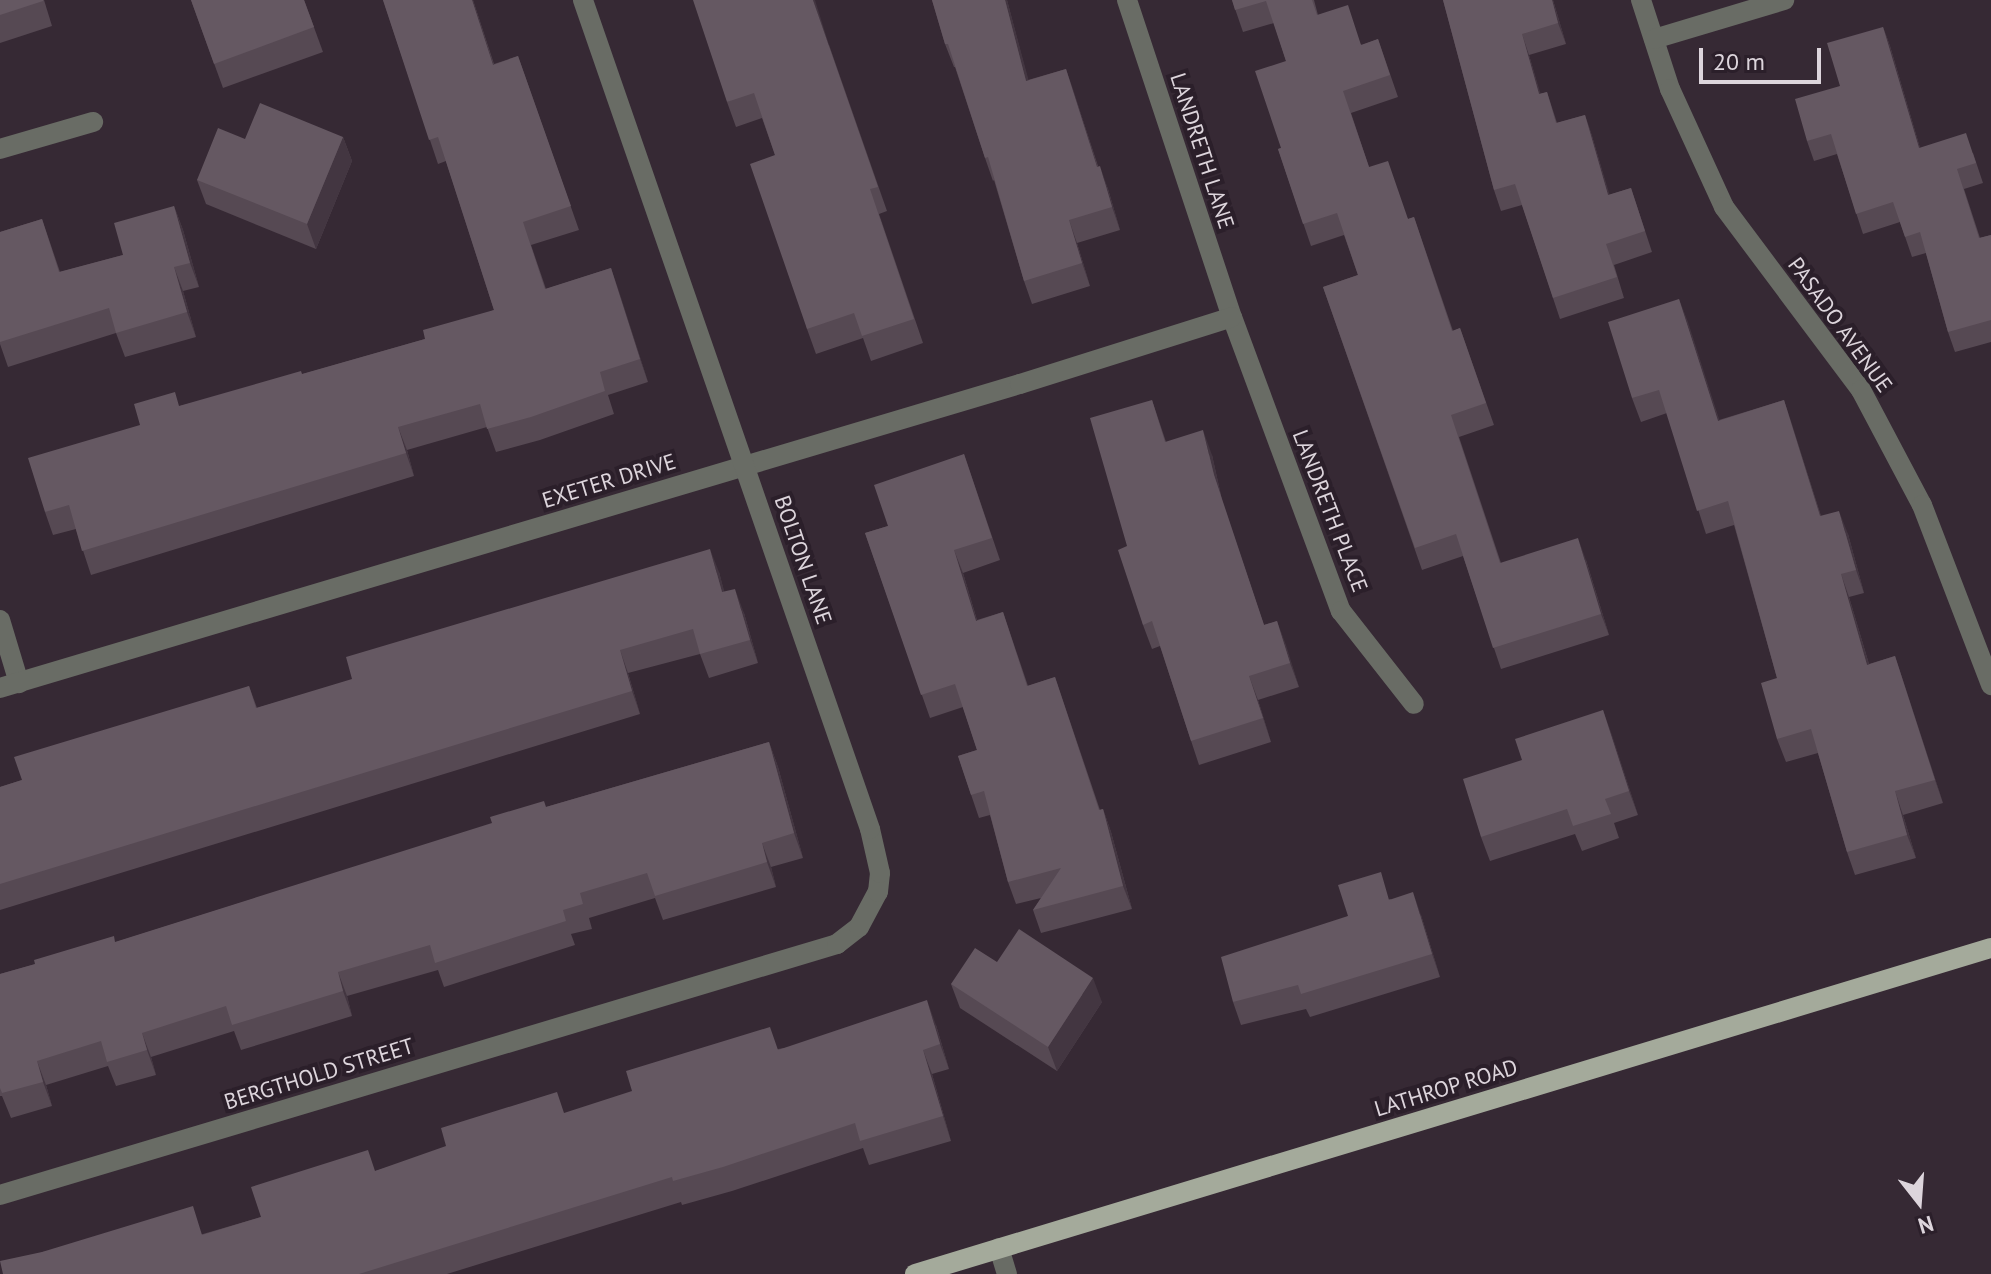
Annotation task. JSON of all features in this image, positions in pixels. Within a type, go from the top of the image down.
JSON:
[{"type":"main road","name":"LATHROP ROAD","points":[[915,1274],[1991,948]]},
{"type":"street","name":"BOLTON LANE","points":[[583,0],[870,829],[880,873],[878,892],[859,927],[837,944],[652,999]]},
{"type":"street","name":"LANDRETH LANE","points":[[1127,0],[1232,317]]},
{"type":"street","name":"PASADO AVENUE","points":[[1641,0],[1670,89],[1724,207],[1861,390],[1922,505],[1991,685]]},
{"type":"street","points":[[1654,39],[1784,0]]},
{"type":"street","points":[[0,149],[93,122]]},
{"type":"street","name":"EXETER DRIVE","points":[[10,686],[1232,317]]},
{"type":"street","name":"LANDRETH PLACE","points":[[1232,317],[1341,611],[1414,704]]},
{"type":"street","points":[[0,620],[10,686]]},
{"type":"street","name":"BERGTHOLD STREET","points":[[0,1195],[652,999]]},
{"type":"street","points":[[999,1248],[1007,1274]]},
{"type":"building","points":[[0,0],[43,0],[43,1],[0,15]]},
{"type":"building","points":[[191,0],[304,0],[314,27],[214,64]]},
{"type":"building","points":[[383,0],[472,0],[493,65],[518,56],[571,206],[523,222],[545,289],[611,268],[640,359],[600,372],[605,391],[531,417],[487,429],[480,404],[398,427],[406,453],[82,551],[69,505],[45,512],[28,458],[140,425],[134,404],[175,392],[179,406],[301,371],[302,374],[425,339],[423,330],[494,310],[438,137],[429,140]]},
{"type":"building","points":[[693,0],[813,0],[878,187],[870,189],[914,319],[862,336],[854,313],[807,329],[750,164],[775,155],[754,93],[727,102]]},
{"type":"building","points":[[932,0],[1005,0],[1026,81],[1066,69],[1112,207],[1069,220],[1082,263],[1024,281],[988,157],[985,158]]},
{"type":"building","points":[[1232,0],[1312,0],[1317,15],[1348,5],[1361,45],[1378,39],[1390,75],[1343,91],[1369,167],[1388,161],[1408,219],[1414,217],[1452,331],[1460,328],[1486,403],[1451,415],[1500,563],[1578,538],[1601,614],[1493,648],[1456,534],[1415,548],[1323,287],[1358,275],[1337,213],[1303,224],[1255,71],[1286,61],[1266,1],[1235,10]]},
{"type":"building","points":[[1443,0],[1552,0],[1558,23],[1522,34],[1539,94],[1547,92],[1556,123],[1585,115],[1608,195],[1631,188],[1645,231],[1606,244],[1617,277],[1553,298],[1515,184],[1494,190]]},
{"type":"building","points":[[1883,27],[1919,148],[1966,133],[1976,163],[1957,169],[1979,238],[1991,235],[1991,320],[1948,332],[1920,232],[1905,237],[1893,202],[1856,214],[1831,134],[1807,141],[1795,99],[1840,86],[1827,43]]},
{"type":"building","points":[[260,103],[343,137],[307,224],[197,180],[218,128],[245,139]]},
{"type":"building","points":[[174,206],[190,263],[174,267],[187,312],[116,333],[109,308],[0,342],[0,232],[42,219],[59,272],[123,255],[114,223]]},
{"type":"building","points":[[1679,299],[1718,421],[1784,400],[1820,516],[1839,511],[1856,570],[1841,574],[1867,665],[1895,656],[1935,780],[1895,791],[1907,835],[1847,852],[1811,729],[1777,739],[1761,683],[1777,678],[1728,501],[1697,511],[1659,390],[1632,398],[1608,322]]},
{"type":"building","points":[[1152,400],[1165,442],[1203,430],[1214,475],[1264,625],[1277,621],[1290,663],[1249,676],[1263,718],[1191,741],[1152,621],[1143,625],[1118,550],[1127,546],[1090,418]]},
{"type":"building","points":[[964,454],[992,538],[954,550],[976,621],[1003,612],[1027,686],[1055,677],[1099,810],[1103,809],[1123,886],[1033,910],[1061,868],[1008,882],[984,791],[971,795],[958,756],[977,750],[955,684],[921,695],[865,533],[888,526],[874,485]]},
{"type":"building","points":[[710,549],[722,592],[735,589],[750,640],[700,654],[693,629],[620,650],[632,691],[0,884],[0,787],[22,780],[14,757],[249,686],[256,708],[352,679],[346,657]]},
{"type":"building","points":[[1603,710],[1629,791],[1605,799],[1611,814],[1573,826],[1567,809],[1481,837],[1463,779],[1522,760],[1515,739]]},
{"type":"building","points":[[769,742],[794,833],[762,843],[767,862],[655,896],[647,873],[580,893],[583,904],[563,910],[566,921],[435,963],[430,945],[338,972],[343,991],[232,1025],[226,1006],[142,1033],[147,1050],[107,1062],[101,1041],[37,1061],[43,1082],[2,1093],[0,974],[35,964],[34,960],[114,936],[115,942],[492,823],[490,817],[544,801],[546,807]]},
{"type":"building","points":[[1381,872],[1389,900],[1413,892],[1432,954],[1301,994],[1298,985],[1233,1002],[1221,957],[1348,916],[1338,885]]},
{"type":"building","points":[[1019,929],[1093,978],[1048,1047],[951,984],[975,948],[997,962]]},
{"type":"building","points":[[927,1000],[940,1044],[923,1050],[943,1116],[860,1141],[855,1123],[723,1167],[673,1181],[672,1177],[359,1274],[3,1274],[0,1261],[42,1252],[193,1206],[202,1235],[261,1217],[251,1187],[368,1150],[375,1171],[446,1146],[441,1128],[557,1092],[564,1113],[632,1091],[626,1071],[770,1027],[778,1050]]}]
